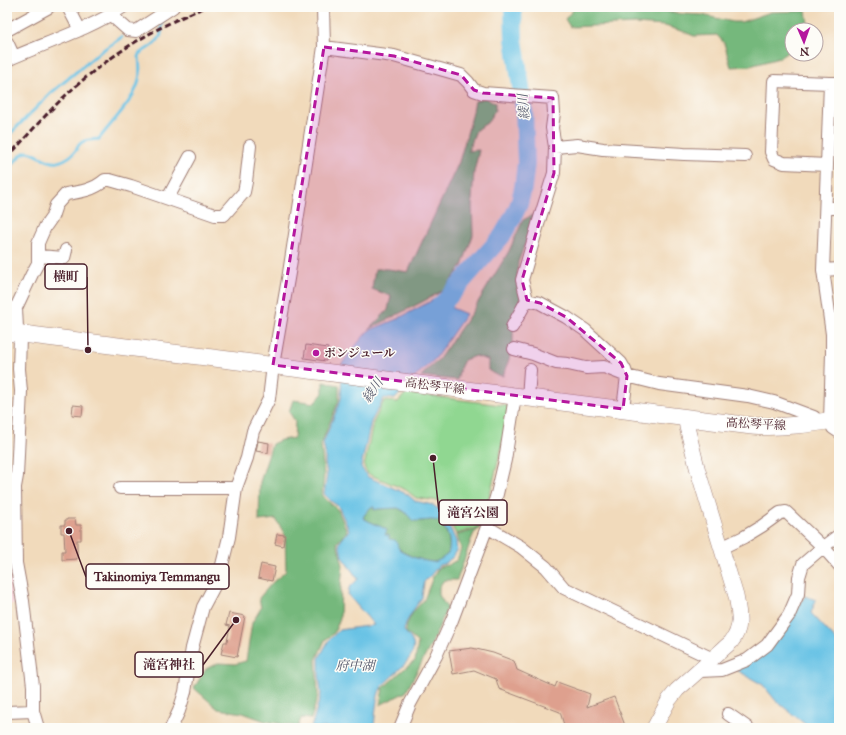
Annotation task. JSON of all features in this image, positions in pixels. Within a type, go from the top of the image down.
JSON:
[{"type":"main road","name":"高松琴平線","points":[[13,333],[765,427],[831,424]]},
{"type":"street","points":[[7,30],[49,7]]},
{"type":"street","points":[[68,7],[80,30]]},
{"type":"street","points":[[7,42],[11,58],[80,30],[111,15],[123,7]]},
{"type":"street","points":[[171,728],[179,711],[185,692],[192,648],[203,607],[219,577],[229,537],[236,488],[247,458],[253,431],[269,399],[273,365],[289,273],[324,47],[324,7]]},
{"type":"street","points":[[111,15],[128,30],[136,31],[172,8]]},
{"type":"street","points":[[324,47],[394,56],[461,75],[474,90],[482,93],[553,98],[554,113],[552,128],[555,147],[554,173],[522,280],[527,300],[512,327]]},
{"type":"street","points":[[514,349],[533,354],[556,364],[568,364],[586,368],[604,367],[627,376],[659,384],[733,394],[767,401],[831,424],[832,334],[834,315],[823,270],[828,165],[834,142],[834,83],[774,81],[771,152],[774,159],[784,163],[828,165]]},
{"type":"street","points":[[555,147],[577,144],[603,149],[745,156]]},
{"type":"street","points":[[38,728],[33,711],[33,686],[23,601],[16,563],[15,487],[21,391],[19,368],[20,337],[13,333],[16,308],[38,263],[38,244],[40,238],[45,226],[52,217],[56,205],[66,194],[84,192],[101,184],[105,180],[110,180],[168,198],[215,215],[224,215],[244,192],[250,146]]},
{"type":"street","points":[[168,198],[190,157]]},
{"type":"street","points":[[826,208],[839,208]]},
{"type":"street","points":[[39,256],[64,258],[66,250]]},
{"type":"street","points":[[823,270],[839,269]]},
{"type":"street","points":[[527,300],[540,303],[566,317],[585,330],[621,363],[627,376],[623,409]]},
{"type":"street","points":[[400,728],[410,704],[436,656],[452,620],[487,527],[530,370]]},
{"type":"street","points":[[654,728],[669,700],[677,690],[700,671],[735,637],[738,632],[740,615],[736,596],[698,471],[686,418]]},
{"type":"street","points":[[120,488],[236,488]]},
{"type":"street","points":[[721,548],[744,537],[780,513],[786,512],[823,547],[839,565]]},
{"type":"street","points":[[487,527],[521,547],[546,567],[564,588],[713,659]]},
{"type":"street","points":[[700,671],[722,670],[747,660],[767,645],[789,615],[798,594],[799,577],[803,564],[839,535]]},
{"type":"street","points":[[7,712],[33,711]]},
{"type":"street","points":[[728,714],[748,728]]},
{"type":"highlighted area","points":[[324,47],[394,56],[461,75],[474,90],[483,93],[553,98],[554,173],[522,280],[527,300],[540,303],[566,317],[621,363],[627,376],[623,409],[273,365]]},
{"type":"shaded area","points":[[7,487],[13,487],[20,602],[7,605]]},
{"type":"green space","points":[[597,7],[656,10],[702,15],[733,22],[741,22],[771,12],[806,11],[808,22],[784,22],[784,55],[779,58],[750,66],[731,67],[724,43],[717,35],[694,36],[665,26],[635,24],[570,27],[565,19],[575,8]]},
{"type":"green space","points":[[485,98],[495,103],[495,110],[487,123],[476,130],[468,151],[479,150],[474,172],[472,200],[473,235],[462,266],[444,290],[369,329],[388,310],[391,296],[372,289],[375,269],[408,272],[459,162],[475,101]]},
{"type":"green space","points":[[533,215],[534,221],[518,262],[517,282],[521,298],[513,332],[513,343],[503,376],[494,374],[488,370],[488,360],[475,356],[464,360],[457,380],[421,376],[439,359],[472,312],[509,251],[523,220]]},
{"type":"green space","points":[[323,382],[339,385],[339,400],[321,444],[324,475],[322,496],[338,510],[347,531],[337,543],[343,565],[340,618],[334,633],[325,640],[316,660],[318,695],[311,719],[301,718],[298,727],[265,721],[243,713],[218,709],[194,688],[206,669],[218,663],[235,664],[246,661],[252,623],[261,608],[259,598],[273,582],[286,571],[285,535],[276,519],[259,521],[260,482],[272,444],[281,440],[294,438],[295,421],[289,412],[293,400],[315,403],[323,393]]},
{"type":"green space","points":[[406,393],[509,406],[501,450],[483,522],[476,528],[456,534],[439,501],[416,498],[406,490],[368,474],[364,467],[373,423],[384,401],[398,402]]},
{"type":"green space","points":[[371,507],[374,507],[374,510],[398,508],[420,521],[441,521],[449,539],[448,554],[435,562],[413,557],[401,551],[385,535],[387,530],[363,518]]},
{"type":"green space","points":[[482,525],[474,533],[457,580],[444,580],[439,587],[439,595],[447,608],[432,643],[406,692],[380,705],[383,688],[415,661],[418,643],[406,632],[407,624],[413,612],[424,600],[433,577],[439,567],[448,565],[457,560],[461,549],[457,535],[475,530]]},
{"type":"water","name":"府中湖","points":[[433,300],[466,314],[435,359],[419,373],[395,399],[384,398],[371,422],[361,467],[368,477],[407,494],[415,501],[433,505],[440,510],[446,519],[456,541],[457,551],[448,561],[439,565],[424,582],[422,598],[406,623],[404,631],[412,641],[414,647],[412,653],[403,666],[381,688],[377,702],[374,728],[311,728],[321,694],[319,658],[329,640],[339,630],[374,625],[348,595],[349,588],[358,579],[342,557],[339,543],[349,530],[338,506],[324,494],[327,474],[323,443],[341,399],[342,364],[368,331],[397,319]],"holes":[[[371,507],[374,507],[374,510],[398,508],[404,511],[413,521],[441,521],[449,538],[448,554],[438,561],[431,562],[403,553],[399,549],[397,542],[389,539],[389,535],[385,535],[387,530],[363,518]]]},
{"type":"water","points":[[805,596],[816,600],[811,613],[839,643],[839,728],[810,728],[776,701],[763,685],[733,668],[788,624]]},
{"type":"building","name":"ボンジュール","points":[[306,345],[328,348],[326,361],[304,358]]},
{"type":"building","points":[[73,405],[83,406],[82,416],[72,415]]},
{"type":"building","points":[[258,441],[269,443],[268,453],[256,451]]},
{"type":"building","points":[[75,519],[76,525],[81,525],[81,540],[77,540],[77,559],[62,560],[62,551],[65,551],[64,533],[61,533],[61,525],[65,525],[65,520]]},
{"type":"building","points":[[277,534],[285,535],[283,546],[275,544]]},
{"type":"building","points":[[261,564],[275,567],[272,581],[258,578]]},
{"type":"building","points":[[229,613],[245,616],[237,657],[221,654],[224,642],[227,642],[230,626],[226,625]]},
{"type":"building","points":[[472,648],[493,653],[514,661],[517,670],[555,687],[557,682],[590,694],[587,707],[614,697],[626,728],[565,728],[560,712],[499,689],[496,679],[474,670],[453,674],[449,651]]},
{"type":"waterway","name":"綾川","points":[[424,320],[447,299],[502,236],[519,204],[523,188],[526,163],[524,108],[514,39],[513,7]]},
{"type":"waterway","points":[[7,170],[24,153],[31,153],[49,161],[58,162],[70,156],[83,142],[87,140],[99,139],[133,94],[140,76],[139,54],[151,47],[158,40],[161,35],[163,20],[165,18]]},
{"type":"waterway","points":[[7,137],[51,93],[100,52],[122,37]]},
{"type":"railway","points":[[7,158],[58,103],[80,82],[113,56],[149,34],[206,7]]},
{"type":"place","name":"横町","points":[[88,350]]},
{"type":"place","name":"ボンジュール","points":[[316,353]]},
{"type":"place","name":"滝宮公園","points":[[433,458]]},
{"type":"place","name":"Takinomiya Temmangu","points":[[69,531]]},
{"type":"place","name":"滝宮神社","points":[[236,620]]}]
